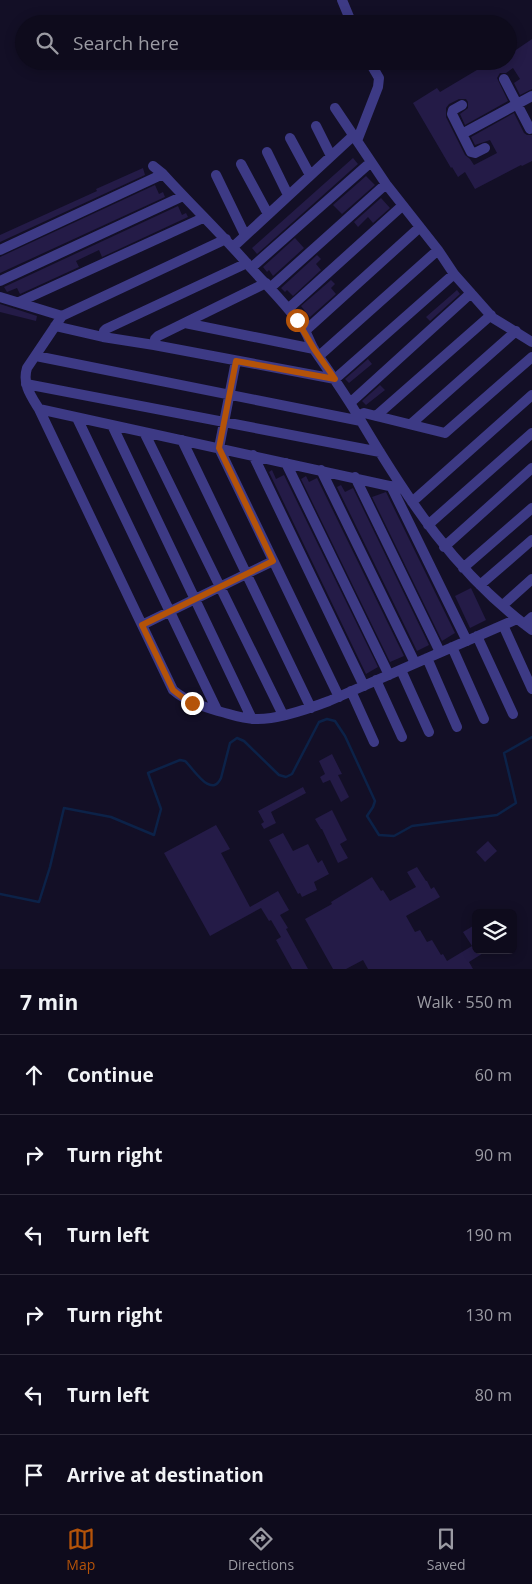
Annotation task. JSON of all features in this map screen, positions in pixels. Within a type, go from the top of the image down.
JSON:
[{"type":"street","points":[[342,0],[348,15]]},
{"type":"street","points":[[374,70],[379,78],[378,86],[355,138],[331,156],[245,235],[62,316],[27,368],[26,384],[173,690],[192,703],[252,719],[268,719],[311,708],[339,697],[503,625],[526,622]]},
{"type":"street","points":[[504,79],[530,129]]},
{"type":"street","points":[[462,134],[532,96]]},
{"type":"street","points":[[462,105],[452,112],[462,134],[473,153],[485,148]]},
{"type":"street","points":[[335,108],[386,184],[438,250],[454,274],[491,315],[532,342]]},
{"type":"street","points":[[316,126],[331,156]]},
{"type":"street","points":[[290,138],[310,175]]},
{"type":"street","points":[[267,152],[288,195]]},
{"type":"street","points":[[103,336],[106,329],[249,265],[371,162]]},
{"type":"street","points":[[241,164],[268,214]]},
{"type":"street","points":[[154,166],[229,243],[288,309],[305,331],[316,352],[412,502],[444,547],[480,585],[503,606],[526,622]]},
{"type":"street","points":[[0,250],[163,174]]},
{"type":"street","points":[[216,175],[245,235]]},
{"type":"street","points":[[154,345],[155,339],[158,336],[268,286],[386,184]]},
{"type":"street","points":[[0,281],[183,196]]},
{"type":"street","points":[[288,309],[402,206]]},
{"type":"street","points":[[19,302],[203,218]]},
{"type":"street","points":[[305,331],[420,227]]},
{"type":"street","points":[[316,352],[438,250]]},
{"type":"street","points":[[335,379],[454,274]]},
{"type":"street","points":[[350,403],[471,293]]},
{"type":"street","points":[[0,298],[62,316]]},
{"type":"street","points":[[376,416],[491,315]]},
{"type":"street","points":[[185,323],[316,352]]},
{"type":"street","points":[[55,326],[335,379]]},
{"type":"street","points":[[411,424],[516,331]]},
{"type":"street","points":[[36,356],[359,418]]},
{"type":"street","points":[[359,418],[364,412],[445,433],[532,357]]},
{"type":"street","points":[[236,361],[219,448],[339,697]]},
{"type":"street","points":[[26,384],[380,452]]},
{"type":"street","points":[[412,502],[532,395]]},
{"type":"street","points":[[39,409],[404,489]]},
{"type":"street","points":[[77,418],[217,710]]},
{"type":"street","points":[[112,425],[252,719]]},
{"type":"street","points":[[144,432],[283,715]]},
{"type":"street","points":[[428,525],[532,433]]},
{"type":"street","points":[[182,440],[311,708]]},
{"type":"street","points":[[253,455],[364,686]]},
{"type":"street","points":[[286,462],[389,675]]},
{"type":"street","points":[[444,547],[532,468]]},
{"type":"street","points":[[321,470],[416,663]]},
{"type":"street","points":[[356,477],[440,652]]},
{"type":"street","points":[[391,486],[467,641]]},
{"type":"street","points":[[464,568],[532,508]]},
{"type":"street","points":[[480,585],[532,540]]},
{"type":"street","points":[[142,625],[273,561]]},
{"type":"street","points":[[503,606],[532,579]]},
{"type":"street","points":[[503,625],[532,689]]},
{"type":"street","points":[[478,636],[513,714]]},
{"type":"street","points":[[452,647],[484,719]]},
{"type":"street","points":[[426,658],[457,727]]},
{"type":"street","points":[[400,670],[428,732]]},
{"type":"street","points":[[376,680],[402,737]]},
{"type":"street","points":[[351,692],[374,742]]},
{"type":"building","points":[[532,39],[532,89],[520,95],[514,83],[520,79],[514,70],[517,70],[517,49]]},
{"type":"building","points":[[477,70],[510,70],[506,73],[500,73],[497,78],[508,101],[465,125],[460,114],[468,108],[468,102],[466,99],[459,99],[449,104],[446,108],[446,117],[465,155],[474,165],[497,153],[490,140],[475,145],[471,137],[514,113],[524,133],[532,135],[532,161],[475,189],[465,172],[458,177],[413,103],[437,88],[440,92]]},
{"type":"building","points":[[353,158],[358,164],[257,254],[252,248]]},
{"type":"building","points":[[143,168],[145,175],[0,242],[0,235]]},
{"type":"building","points":[[366,176],[375,185],[342,214],[333,205]]},
{"type":"building","points":[[155,185],[159,194],[163,192],[165,197],[0,273],[0,257]]},
{"type":"building","points":[[381,198],[390,208],[373,223],[368,217],[358,227],[354,222]]},
{"type":"building","points":[[178,206],[182,215],[186,213],[188,217],[102,257],[99,250],[76,261],[79,267],[20,294],[17,288],[7,292],[4,287]]},
{"type":"building","points":[[295,238],[304,248],[273,276],[269,270],[267,272],[263,267]]},
{"type":"building","points":[[317,255],[321,259],[316,264],[321,270],[293,296],[287,290],[285,292],[281,288]]},
{"type":"building","points":[[331,280],[335,284],[331,288],[336,294],[310,317],[301,306]]},
{"type":"building","points":[[457,290],[460,294],[430,321],[426,317]]},
{"type":"building","points":[[0,304],[37,316],[36,321],[0,312]]},
{"type":"building","points":[[368,359],[372,364],[349,383],[345,379]]},
{"type":"building","points":[[380,385],[385,390],[366,405],[362,401]]},
{"type":"building","points":[[272,470],[276,479],[284,475],[378,667],[366,674],[269,472]]},
{"type":"building","points":[[306,476],[309,482],[317,478],[404,656],[390,662],[301,479]]},
{"type":"building","points":[[341,485],[345,492],[353,488],[429,645],[417,651],[337,487]]},
{"type":"building","points":[[386,492],[455,633],[442,641],[372,497]]},
{"type":"building","points":[[471,588],[486,620],[470,628],[455,596]]},
{"type":"building","points":[[332,754],[342,774],[338,775],[349,797],[341,802],[330,780],[323,783],[320,777],[325,774],[319,761]]},
{"type":"building","points":[[303,787],[306,793],[271,812],[276,823],[264,829],[261,824],[264,822],[258,811]]},
{"type":"building","points":[[332,810],[347,840],[340,844],[348,858],[338,863],[322,829],[315,819]]},
{"type":"building","points":[[216,825],[230,849],[221,853],[250,907],[278,891],[289,910],[280,915],[308,969],[292,969],[276,940],[281,937],[261,908],[210,936],[164,853]]},
{"type":"building","points":[[283,833],[293,851],[308,844],[318,863],[322,860],[329,874],[314,882],[317,890],[302,897],[300,893],[298,894],[269,840]]},
{"type":"building","points":[[488,841],[497,851],[485,862],[476,852]]},
{"type":"building","points":[[417,867],[431,889],[434,887],[440,897],[406,916],[415,932],[420,930],[427,942],[432,940],[447,961],[472,946],[472,954],[482,954],[469,962],[473,969],[368,969],[363,960],[346,969],[333,969],[305,919],[332,904],[331,902],[372,877],[390,901],[416,887],[407,872]]},
{"type":"building","points":[[472,927],[472,946],[463,932]]},
{"type":"waterway","points":[[0,894],[39,902],[50,867],[64,808],[111,817],[154,835],[161,809],[148,773],[180,760],[185,761],[208,784],[217,784],[221,778],[230,743],[237,738],[244,741],[279,775],[286,777],[292,774],[319,722],[327,719],[335,721],[345,736],[375,801],[367,816],[379,835],[394,836],[412,826],[497,815],[516,803],[504,753],[532,737]]},
{"type":"route","points":[[192,703],[173,690],[142,625],[273,561],[219,448],[236,361],[335,379],[297,320]]}]
